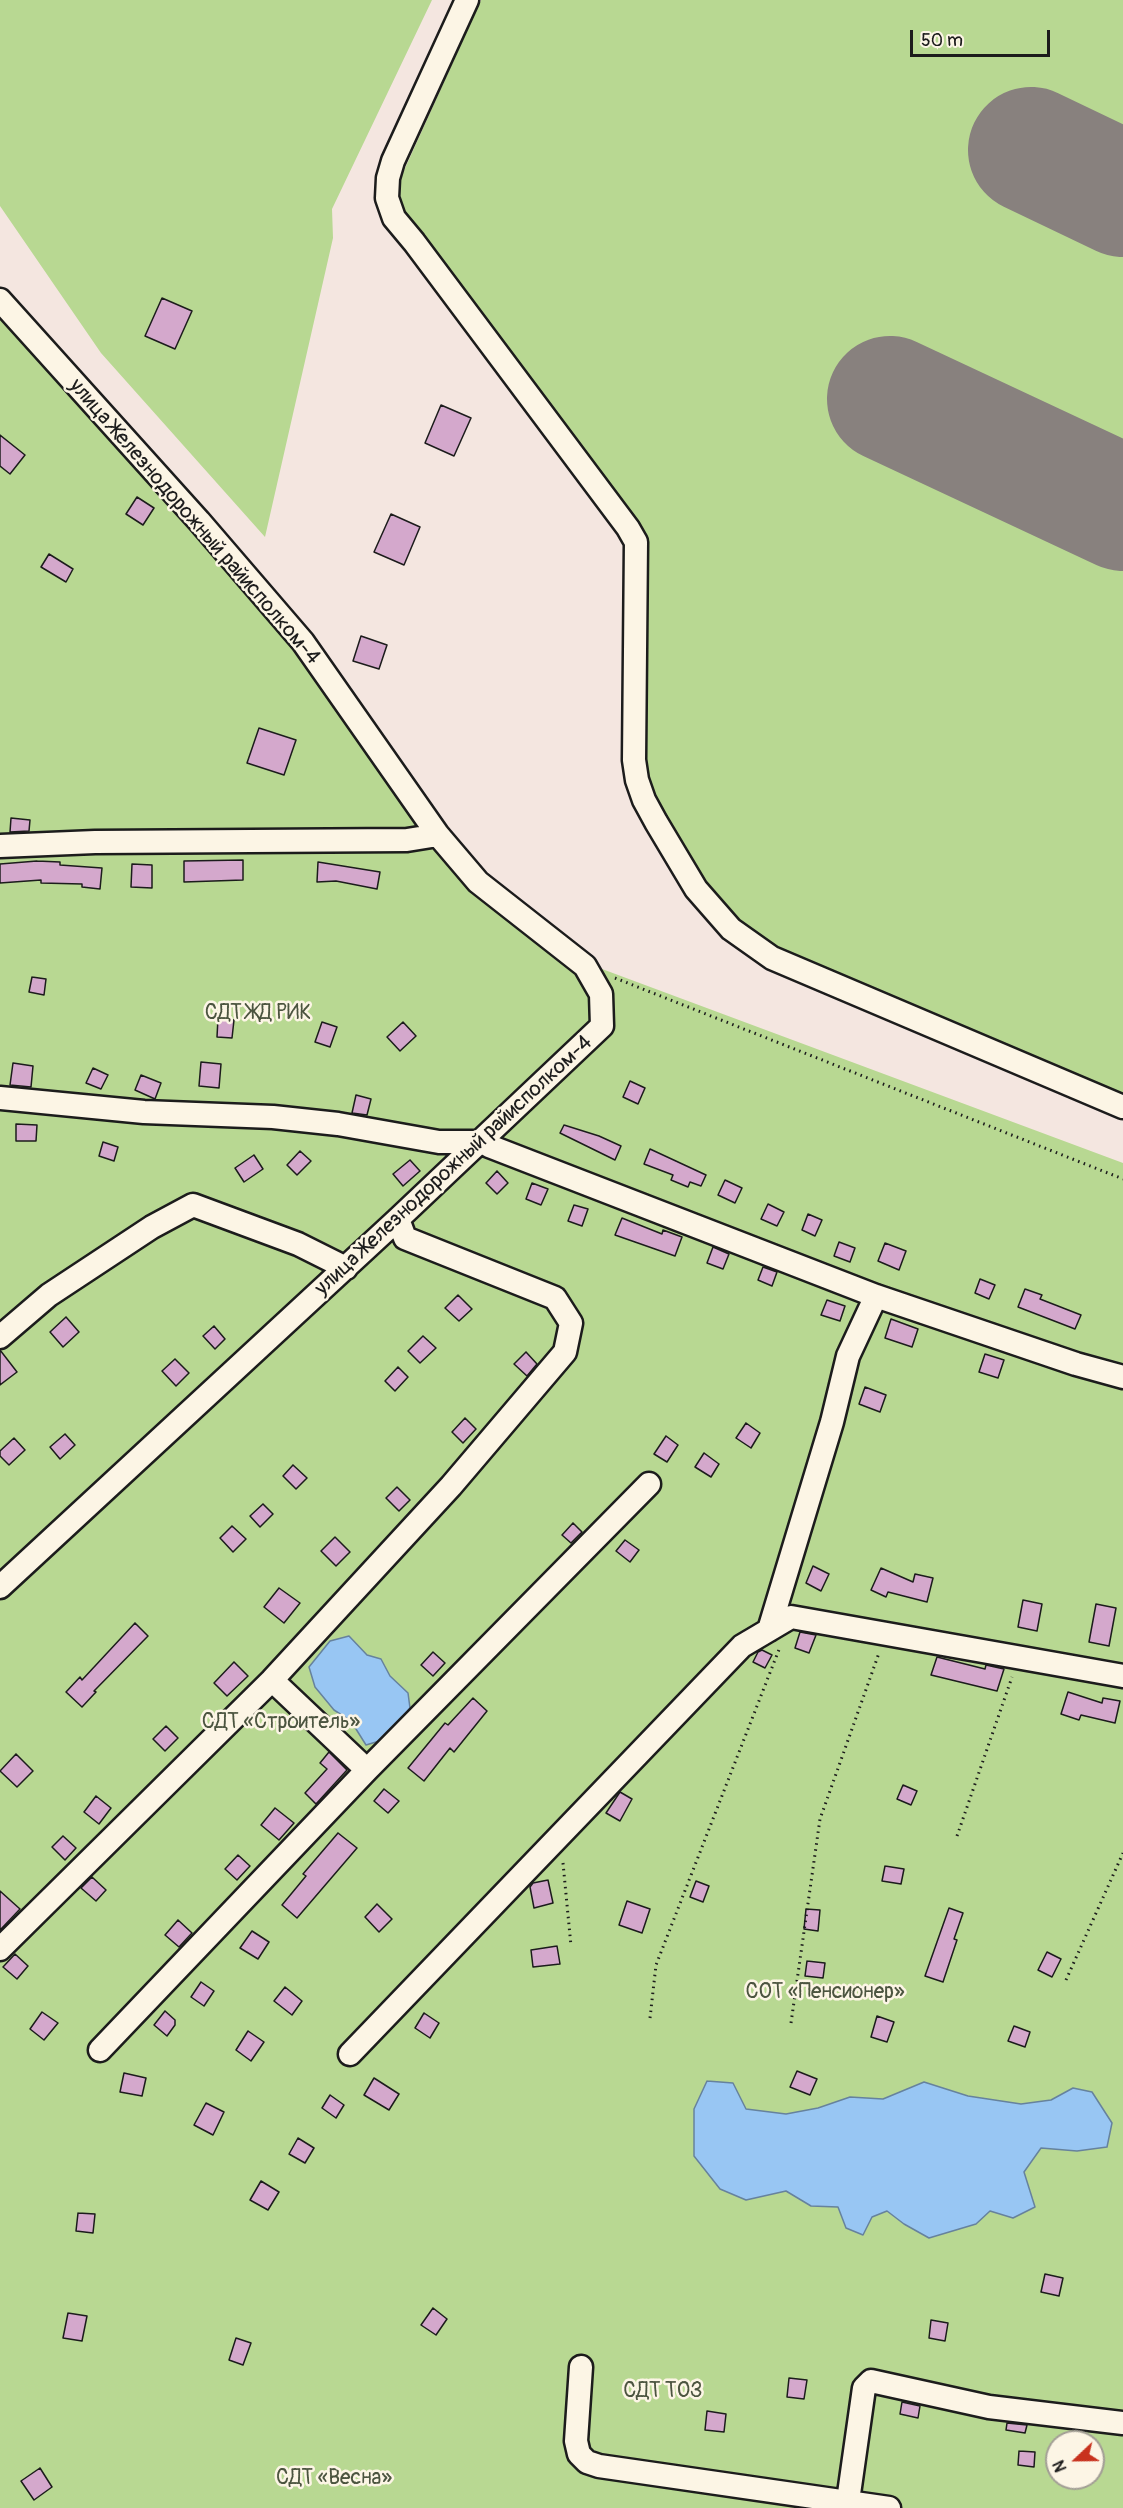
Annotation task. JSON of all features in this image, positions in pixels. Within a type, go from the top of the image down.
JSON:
[{"type":"street","points":[[467,0],[393,161],[388,178],[387,198],[394,218],[621,518],[636,542],[634,760],[637,780],[656,822],[696,889],[731,929],[772,958],[1123,1107]]},
{"type":"street","name":"улица Железнодорожный райисполком-4","points":[[0,300],[191,512],[303,642],[438,836],[478,882],[585,966],[601,994],[603,1026],[484,1144],[399,1219],[0,1587]]},
{"type":"street","points":[[0,846],[95,842],[407,840],[438,836]]},
{"type":"street","points":[[0,1098],[144,1112],[273,1117],[338,1124],[439,1142],[484,1144],[876,1296],[1076,1364],[1123,1377]]},
{"type":"street","points":[[0,1337],[49,1295],[152,1227],[193,1205],[298,1244],[346,1268]]},
{"type":"street","points":[[0,1949],[272,1680],[451,1486],[565,1352],[571,1323],[555,1298],[405,1238],[399,1219]]},
{"type":"street","points":[[769,1630],[832,1422],[848,1356],[876,1296]]},
{"type":"street","points":[[100,2050],[367,1770],[650,1484]]},
{"type":"street","points":[[350,2054],[742,1646],[791,1617],[1123,1676]]},
{"type":"street","points":[[272,1680],[367,1770]]},
{"type":"street","points":[[581,2367],[576,2441],[579,2454],[586,2462],[847,2506],[889,2508]]},
{"type":"street","points":[[847,2506],[864,2388],[871,2381],[989,2407],[1123,2423]]},
{"type":"path","points":[[585,966],[1123,1179]]},
{"type":"path","points":[[650,2018],[656,1965],[791,1617]]},
{"type":"path","points":[[790,2023],[820,1819],[886,1634]]},
{"type":"path","points":[[957,1836],[1019,1658]]},
{"type":"path","points":[[561,1834],[571,1946]]},
{"type":"path","points":[[1066,1980],[1123,1853]]},
{"type":"green space","points":[[0,0],[432,0],[332,209],[333,238],[265,537],[101,353],[0,206]]},
{"type":"green space","points":[[481,0],[1123,0],[1123,149],[1058,119],[1026,113],[995,181],[1123,243],[1123,1096],[765,945],[704,890],[662,817],[643,771],[645,534],[588,465],[402,219],[397,186]]},
{"type":"green space","points":[[0,291],[291,614],[483,883],[602,969],[1123,1163],[1123,2508],[0,2508]]},
{"type":"water","points":[[349,1636],[367,1655],[381,1659],[390,1676],[408,1693],[410,1708],[386,1739],[366,1745],[351,1721],[334,1710],[315,1687],[309,1667],[330,1641]]},
{"type":"water","points":[[707,2081],[733,2083],[746,2109],[786,2114],[818,2108],[850,2097],[883,2099],[924,2082],[968,2096],[1021,2104],[1051,2100],[1073,2088],[1092,2092],[1112,2123],[1107,2147],[1077,2151],[1041,2148],[1024,2172],[1035,2207],[1013,2218],[990,2211],[976,2224],[929,2238],[887,2211],[872,2217],[863,2235],[846,2228],[838,2207],[811,2206],[786,2191],[746,2200],[720,2189],[694,2156],[694,2109]]},
{"type":"building","points":[[162,298],[192,311],[175,349],[145,336]]},
{"type":"building","points":[[441,405],[471,418],[454,456],[425,443]]},
{"type":"building","points":[[0,435],[25,455],[10,474],[0,466]]},
{"type":"building","points":[[137,497],[154,508],[143,525],[126,514]]},
{"type":"building","points":[[391,514],[420,527],[404,565],[374,552]]},
{"type":"building","points":[[49,554],[73,569],[66,582],[41,567]]},
{"type":"building","points":[[361,636],[387,645],[379,669],[353,661]]},
{"type":"building","points":[[259,728],[296,740],[284,775],[247,763]]},
{"type":"building","points":[[11,818],[30,820],[29,831],[10,832]]},
{"type":"building","points":[[243,860],[243,880],[184,882],[184,861]]},
{"type":"building","points":[[37,861],[102,868],[100,889],[82,887],[82,884],[41,883],[41,880],[0,883],[0,864]]},
{"type":"building","points":[[318,862],[380,872],[377,889],[336,881],[317,882]]},
{"type":"building","points":[[132,864],[152,865],[152,888],[131,887]]},
{"type":"building","points":[[32,977],[46,979],[44,995],[29,992]]},
{"type":"building","points":[[218,1018],[234,1020],[232,1038],[217,1037]]},
{"type":"building","points":[[322,1022],[337,1027],[330,1047],[315,1042]]},
{"type":"building","points":[[403,1022],[416,1036],[400,1051],[387,1037]]},
{"type":"building","points":[[201,1062],[221,1064],[219,1088],[199,1086]]},
{"type":"building","points":[[13,1063],[33,1066],[31,1087],[10,1085]]},
{"type":"building","points":[[93,1068],[108,1075],[101,1089],[86,1083]]},
{"type":"building","points":[[141,1075],[161,1083],[155,1099],[135,1090]]},
{"type":"building","points":[[630,1081],[645,1088],[638,1104],[623,1097]]},
{"type":"building","points":[[356,1095],[371,1099],[367,1115],[352,1113]]},
{"type":"building","points":[[16,1124],[37,1125],[36,1141],[16,1141]]},
{"type":"building","points":[[564,1125],[621,1146],[615,1160],[560,1133]]},
{"type":"building","points":[[103,1142],[118,1147],[114,1161],[99,1156]]},
{"type":"building","points":[[650,1149],[706,1175],[701,1186],[690,1182],[688,1187],[671,1180],[673,1175],[644,1164]]},
{"type":"building","points":[[300,1151],[311,1161],[297,1175],[287,1165]]},
{"type":"building","points":[[254,1155],[263,1169],[244,1182],[235,1168]]},
{"type":"building","points":[[410,1160],[420,1171],[403,1186],[393,1174]]},
{"type":"building","points":[[497,1171],[508,1183],[497,1194],[486,1183]]},
{"type":"building","points":[[725,1180],[742,1188],[735,1203],[718,1195]]},
{"type":"building","points":[[532,1183],[548,1189],[541,1205],[526,1199]]},
{"type":"building","points":[[768,1204],[784,1212],[777,1226],[761,1219]]},
{"type":"building","points":[[574,1205],[588,1209],[582,1226],[568,1221]]},
{"type":"building","points":[[808,1214],[822,1220],[815,1236],[802,1230]]},
{"type":"building","points":[[622,1218],[662,1234],[663,1230],[682,1237],[675,1256],[615,1235]]},
{"type":"building","points":[[839,1242],[855,1248],[850,1262],[834,1256]]},
{"type":"building","points":[[885,1243],[906,1251],[899,1270],[878,1261]]},
{"type":"building","points":[[713,1247],[729,1254],[723,1269],[707,1263]]},
{"type":"building","points":[[763,1267],[777,1272],[772,1286],[758,1280]]},
{"type":"building","points":[[980,1279],[995,1285],[989,1299],[975,1293]]},
{"type":"building","points":[[1025,1289],[1042,1295],[1040,1299],[1081,1315],[1075,1329],[1018,1307]]},
{"type":"building","points":[[458,1295],[472,1309],[459,1321],[445,1308]]},
{"type":"building","points":[[827,1300],[845,1306],[840,1321],[821,1315]]},
{"type":"building","points":[[66,1317],[79,1332],[63,1347],[50,1332]]},
{"type":"building","points":[[891,1319],[918,1329],[912,1347],[885,1338]]},
{"type":"building","points":[[214,1326],[225,1339],[215,1349],[203,1336]]},
{"type":"building","points":[[423,1336],[436,1348],[420,1363],[408,1351]]},
{"type":"building","points":[[0,1350],[17,1372],[0,1385]]},
{"type":"building","points":[[526,1352],[537,1364],[527,1376],[514,1364]]},
{"type":"building","points":[[985,1354],[1004,1360],[998,1378],[979,1372]]},
{"type":"building","points":[[175,1359],[189,1373],[176,1386],[162,1371]]},
{"type":"building","points":[[398,1367],[408,1377],[395,1391],[385,1381]]},
{"type":"building","points":[[865,1387],[886,1395],[880,1412],[859,1404]]},
{"type":"building","points":[[465,1418],[476,1429],[463,1443],[452,1432]]},
{"type":"building","points":[[746,1423],[760,1433],[751,1448],[736,1438]]},
{"type":"building","points":[[65,1434],[75,1445],[60,1459],[50,1447]]},
{"type":"building","points":[[666,1436],[678,1445],[667,1462],[654,1454]]},
{"type":"building","points":[[14,1438],[25,1450],[9,1465],[0,1456],[0,1451]]},
{"type":"building","points":[[704,1453],[719,1464],[711,1477],[695,1467]]},
{"type":"building","points":[[293,1465],[307,1478],[296,1489],[283,1476]]},
{"type":"building","points":[[397,1487],[410,1500],[399,1511],[386,1498]]},
{"type":"building","points":[[263,1504],[273,1514],[260,1527],[250,1516]]},
{"type":"building","points":[[573,1523],[582,1532],[571,1543],[562,1535]]},
{"type":"building","points":[[232,1526],[246,1539],[233,1552],[220,1538]]},
{"type":"building","points":[[335,1537],[350,1552],[336,1566],[321,1551]]},
{"type":"building","points":[[625,1540],[639,1550],[630,1562],[616,1551]]},
{"type":"building","points":[[813,1566],[829,1574],[821,1591],[806,1583]]},
{"type":"building","points":[[881,1568],[913,1582],[915,1574],[933,1578],[927,1602],[888,1592],[886,1597],[871,1590]]},
{"type":"building","points":[[279,1588],[300,1603],[284,1623],[264,1607]]},
{"type":"building","points":[[1023,1600],[1042,1604],[1037,1631],[1018,1627]]},
{"type":"building","points":[[1096,1604],[1116,1608],[1109,1646],[1089,1642]]},
{"type":"building","points":[[135,1623],[148,1636],[94,1691],[96,1692],[82,1707],[66,1692],[80,1677],[82,1680]]},
{"type":"building","points":[[800,1632],[816,1635],[809,1653],[795,1648]]},
{"type":"building","points":[[762,1650],[772,1655],[765,1668],[753,1662],[758,1652]]},
{"type":"building","points":[[433,1652],[445,1663],[433,1676],[421,1665]]},
{"type":"building","points":[[937,1657],[985,1669],[986,1665],[1004,1669],[997,1691],[931,1675]]},
{"type":"building","points":[[234,1662],[248,1676],[227,1696],[214,1683]]},
{"type":"building","points":[[1068,1692],[1102,1703],[1103,1698],[1120,1701],[1115,1723],[1081,1715],[1079,1720],[1061,1714]]},
{"type":"building","points":[[473,1698],[487,1711],[454,1752],[450,1748],[424,1781],[408,1768],[445,1723],[448,1725]]},
{"type":"building","points":[[166,1726],[178,1738],[165,1751],[153,1739]]},
{"type":"building","points":[[329,1752],[347,1770],[316,1804],[305,1793],[327,1769],[320,1763]]},
{"type":"building","points":[[16,1754],[33,1771],[17,1787],[0,1771]]},
{"type":"building","points":[[903,1785],[917,1791],[911,1805],[897,1799]]},
{"type":"building","points":[[384,1789],[399,1801],[388,1813],[374,1801]]},
{"type":"building","points":[[620,1792],[632,1799],[620,1821],[606,1813]]},
{"type":"building","points":[[96,1796],[111,1808],[99,1824],[84,1812]]},
{"type":"building","points":[[275,1808],[294,1823],[279,1840],[261,1825]]},
{"type":"building","points":[[338,1833],[357,1848],[297,1918],[282,1905],[306,1876],[303,1874]]},
{"type":"building","points":[[63,1836],[76,1848],[65,1860],[52,1847]]},
{"type":"building","points":[[238,1855],[250,1866],[237,1880],[225,1869]]},
{"type":"building","points":[[885,1866],[904,1869],[901,1884],[882,1881]]},
{"type":"building","points":[[92,1877],[106,1890],[96,1901],[81,1888]]},
{"type":"building","points":[[548,1880],[553,1903],[534,1908],[530,1887],[533,1883]]},
{"type":"building","points":[[696,1881],[709,1886],[703,1902],[690,1897]]},
{"type":"building","points":[[0,1891],[20,1909],[0,1930]]},
{"type":"building","points":[[627,1901],[650,1909],[642,1933],[619,1925]]},
{"type":"building","points":[[377,1904],[392,1919],[379,1932],[365,1917]]},
{"type":"building","points":[[949,1908],[963,1913],[943,1982],[925,1976]]},
{"type":"building","points":[[806,1909],[820,1910],[818,1931],[804,1929]]},
{"type":"building","points":[[178,1920],[192,1933],[179,1947],[165,1935]]},
{"type":"building","points":[[252,1931],[269,1942],[258,1959],[240,1948]]},
{"type":"building","points":[[557,1946],[560,1964],[533,1967],[531,1950]]},
{"type":"building","points":[[1047,1952],[1061,1959],[1052,1977],[1038,1970]]},
{"type":"building","points":[[15,1954],[28,1966],[17,1979],[3,1967]]},
{"type":"building","points":[[807,1961],[825,1963],[823,1978],[805,1976]]},
{"type":"building","points":[[201,1982],[214,1991],[204,2006],[191,1997]]},
{"type":"building","points":[[285,1987],[302,2001],[292,2015],[274,2001]]},
{"type":"building","points":[[165,2011],[175,2020],[175,2025],[167,2036],[154,2025]]},
{"type":"building","points":[[42,2012],[58,2023],[44,2040],[30,2029]]},
{"type":"building","points":[[424,2013],[439,2023],[430,2038],[415,2028]]},
{"type":"building","points":[[877,2016],[894,2022],[887,2042],[871,2037]]},
{"type":"building","points":[[1014,2026],[1030,2032],[1025,2047],[1008,2041]]},
{"type":"building","points":[[248,2031],[264,2042],[251,2061],[236,2050]]},
{"type":"building","points":[[797,2071],[817,2079],[810,2095],[790,2087]]},
{"type":"building","points":[[124,2073],[146,2078],[142,2096],[120,2092]]},
{"type":"building","points":[[374,2078],[399,2094],[389,2110],[364,2095]]},
{"type":"building","points":[[330,2095],[344,2105],[336,2118],[322,2108]]},
{"type":"building","points":[[206,2103],[224,2112],[213,2135],[194,2125]]},
{"type":"building","points":[[298,2138],[314,2148],[305,2163],[289,2154]]},
{"type":"building","points":[[261,2181],[279,2192],[268,2210],[250,2200]]},
{"type":"building","points":[[78,2213],[95,2214],[93,2233],[76,2231]]},
{"type":"building","points":[[1045,2274],[1063,2278],[1059,2296],[1041,2292]]},
{"type":"building","points":[[433,2308],[447,2319],[436,2335],[421,2325]]},
{"type":"building","points":[[68,2313],[87,2316],[82,2341],[63,2338]]},
{"type":"building","points":[[931,2320],[948,2323],[945,2341],[929,2338]]},
{"type":"building","points":[[236,2338],[251,2343],[243,2365],[229,2360]]},
{"type":"building","points":[[789,2378],[807,2380],[804,2399],[787,2397]]},
{"type":"building","points":[[902,2402],[920,2406],[918,2418],[900,2414]]},
{"type":"building","points":[[707,2411],[726,2414],[724,2432],[705,2430]]},
{"type":"building","points":[[1007,2423],[1027,2425],[1025,2433],[1006,2430]]},
{"type":"building","points":[[1019,2451],[1035,2452],[1034,2467],[1018,2465]]},
{"type":"building","points":[[40,2468],[52,2487],[34,2500],[21,2481]]},
{"type":"runway","points":[[1031,150],[1123,194]]},
{"type":"runway","points":[[890,399],[1123,508]]},
{"type":"park label","name":"СДТ ЖД РИК","points":[[258,1014]]},
{"type":"park label","name":"СДТ «Строитель»","points":[[281,1723]]},
{"type":"park label","name":"СОТ «Пенсионер»","points":[[825,1993]]},
{"type":"park label","name":"СДТ ТОЗ","points":[[663,2392]]},
{"type":"park label","name":"СДТ «Весна»","points":[[334,2479]]}]
